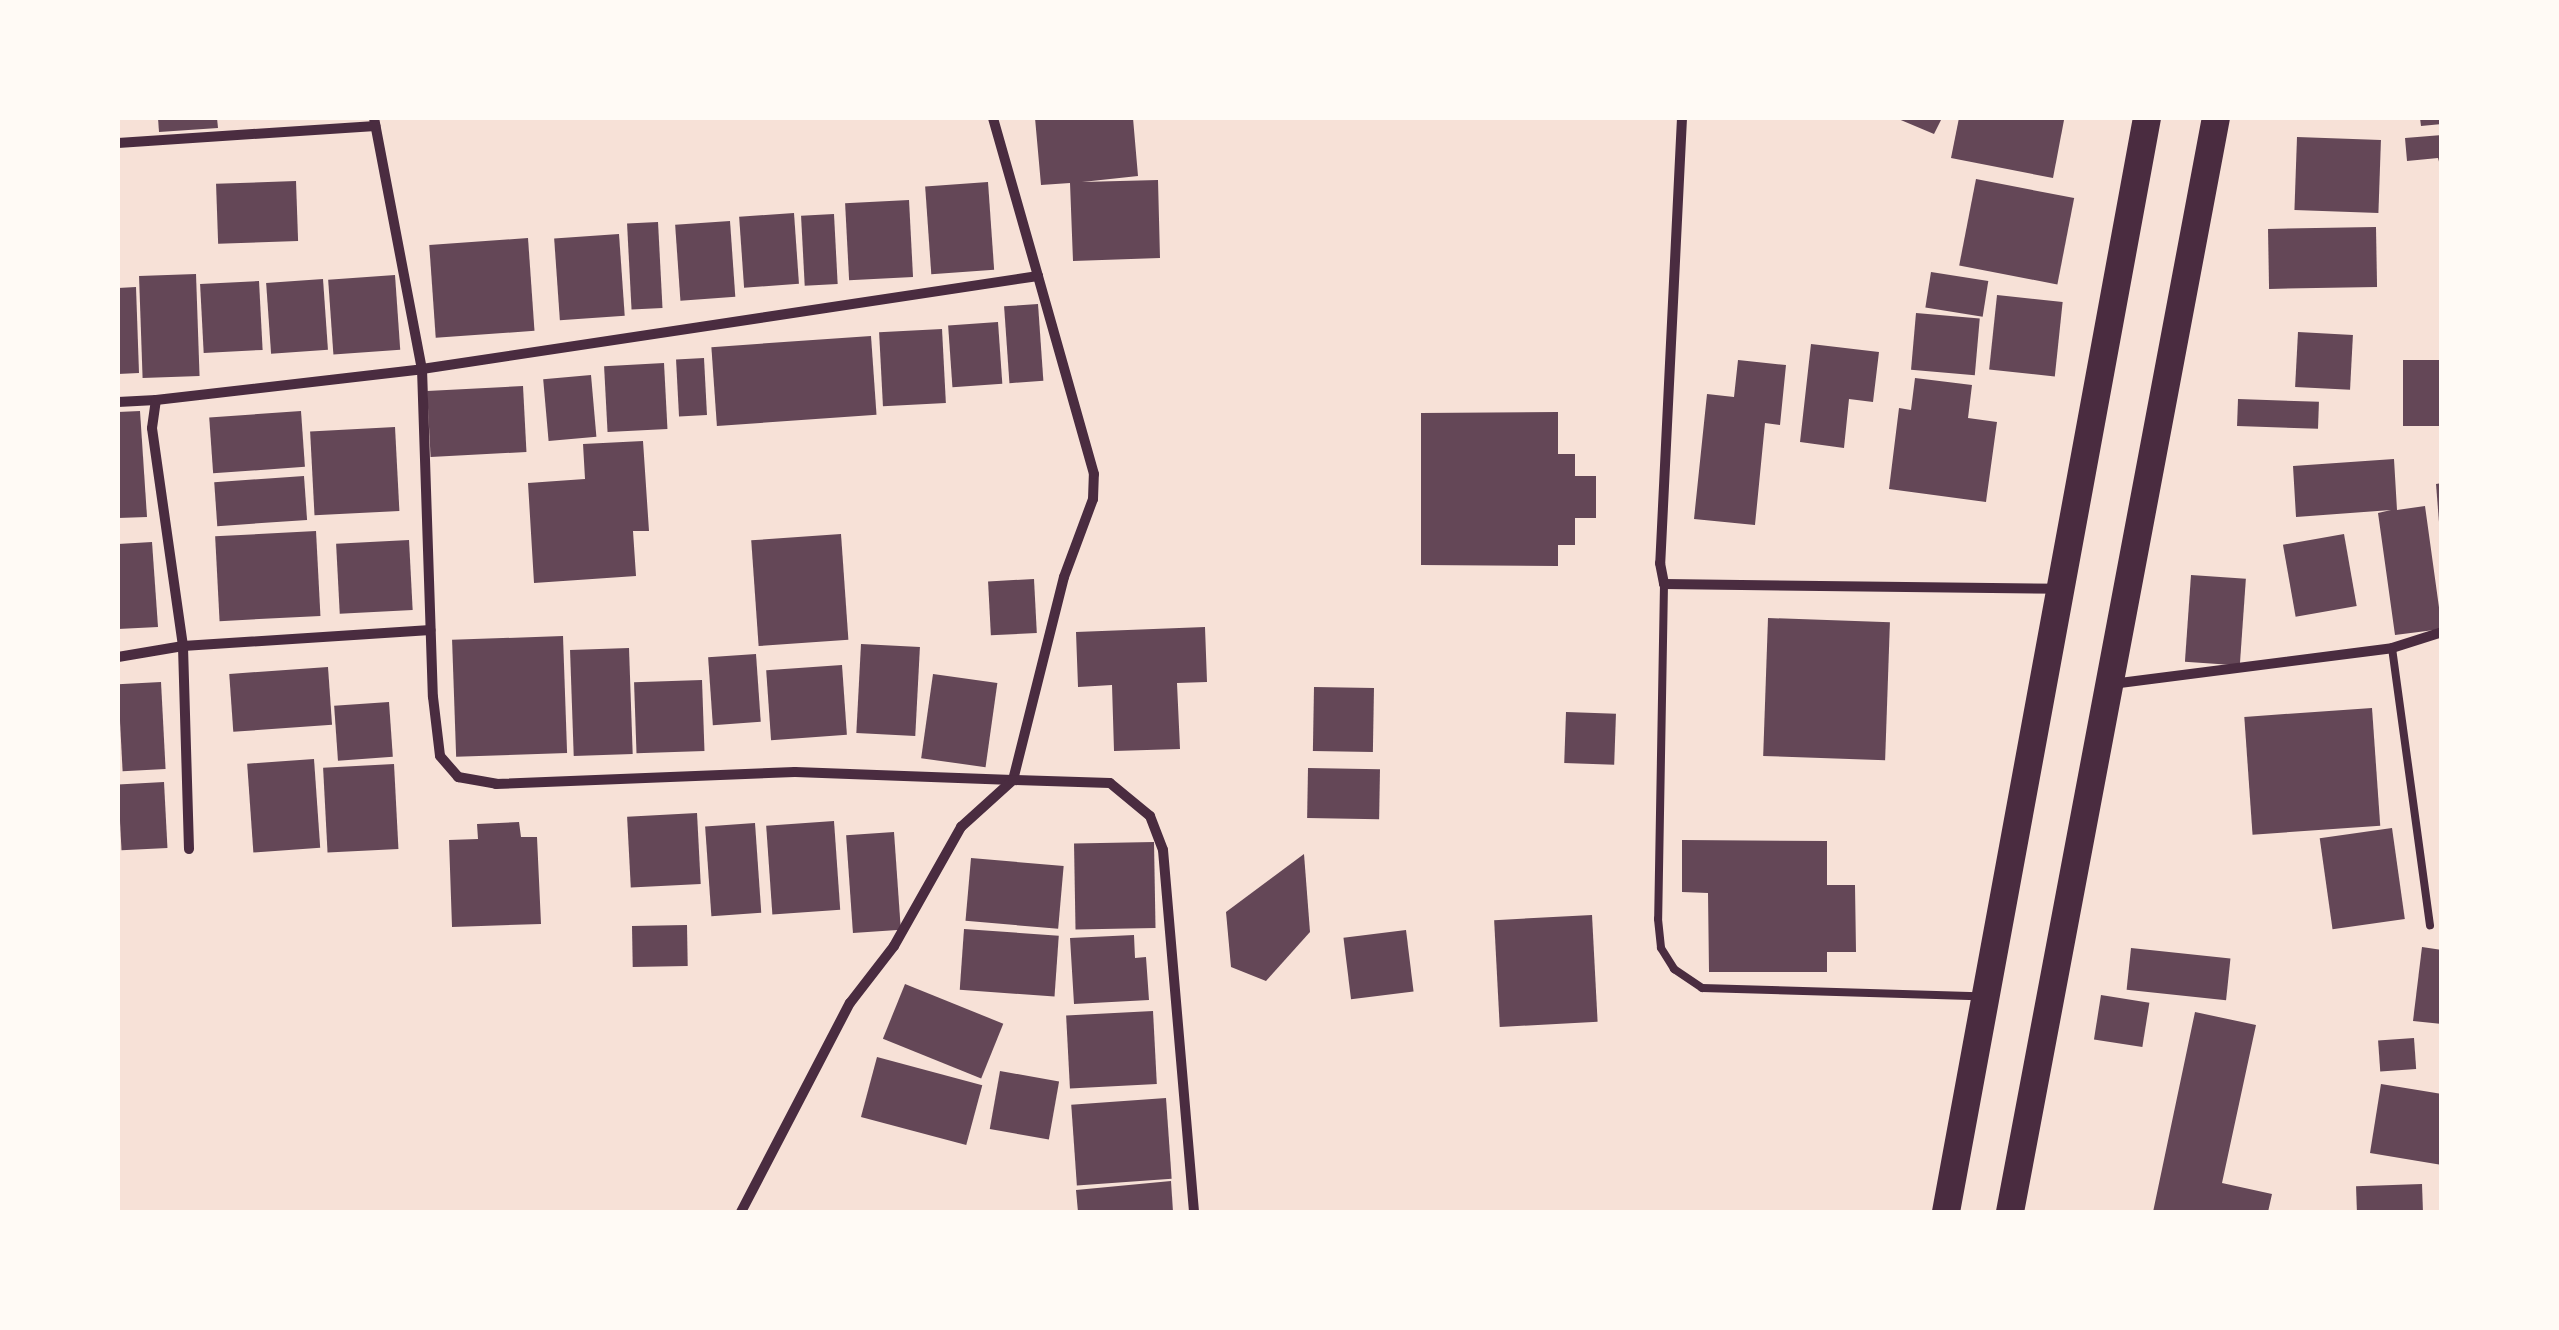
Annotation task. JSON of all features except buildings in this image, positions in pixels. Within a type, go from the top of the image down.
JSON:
[{"type":"highway","points":[[1946,1212],[2148,118]]},
{"type":"highway","points":[[2010,1212],[2106,684],[2216,118]]},
{"type":"street","points":[[741,1212],[850,1003],[894,946],[962,826],[1013,780],[1064,577],[1093,498],[1094,474],[993,118]]},
{"type":"street","points":[[1682,118],[1660,563],[1664,584],[2062,588]]},
{"type":"street","points":[[118,143],[374,122],[422,369],[430,630],[440,756],[458,776],[496,784],[796,772],[1110,783],[1150,816],[1163,850],[1194,1212]]},
{"type":"street","points":[[118,402],[422,369],[1038,276]]},
{"type":"street","points":[[156,400],[152,428],[183,646],[188,849]]},
{"type":"street","points":[[118,658],[183,646],[430,630]]},
{"type":"street","points":[[2106,684],[2392,648],[2442,632]]},
{"type":"lane","points":[[1664,584],[1658,919],[1661,948],[1674,969],[1702,988],[1983,996]]},
{"type":"lane","points":[[2392,648],[2430,925]]}]
